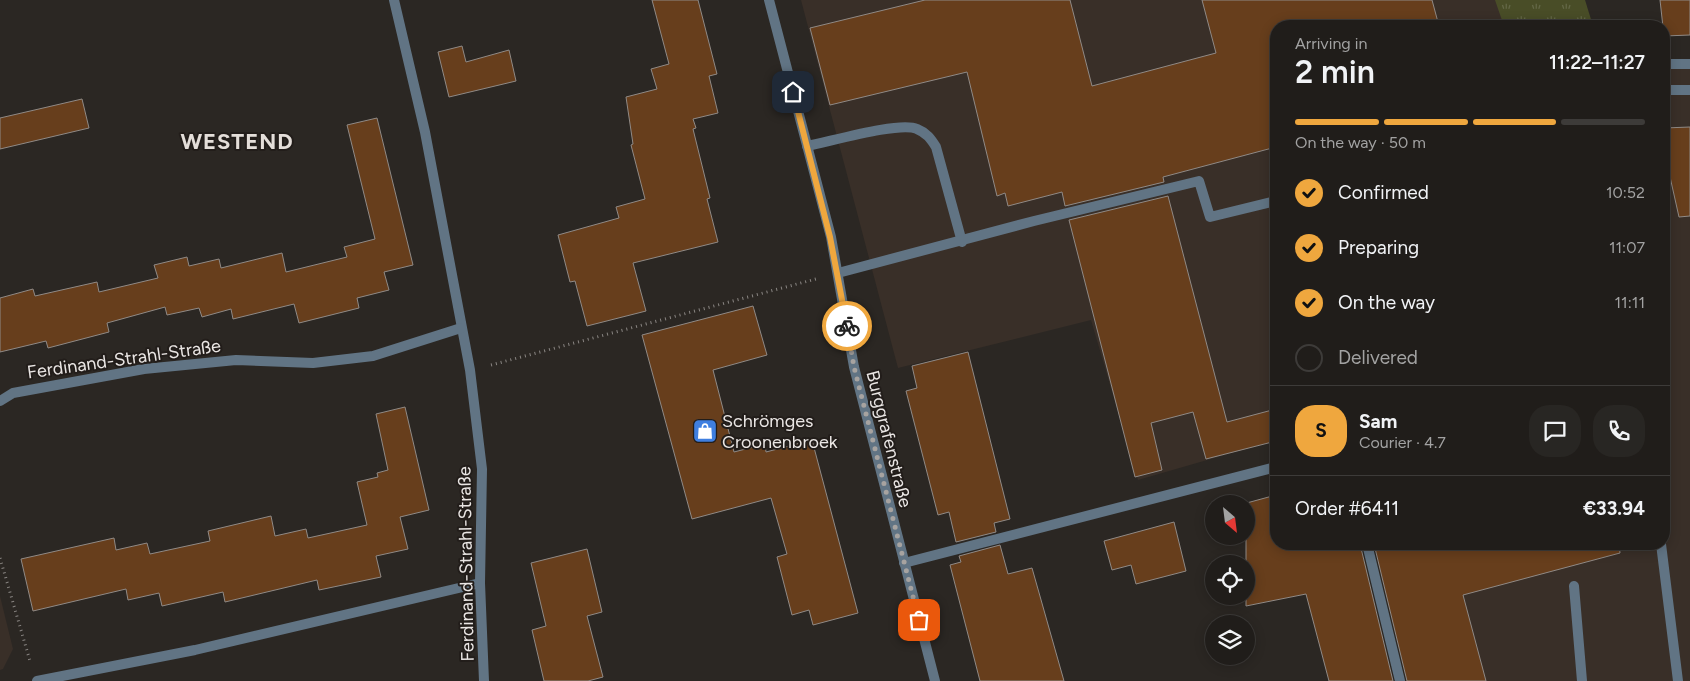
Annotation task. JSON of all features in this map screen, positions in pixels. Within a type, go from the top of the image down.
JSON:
[{"type":"street","name":"Ferdinand-Strahl-Straße","points":[[394,0],[425,132],[470,370],[482,469],[480,583],[484,681]]},
{"type":"street","name":"Burggrafenstraße","points":[[769,0],[808,146],[838,273],[854,367],[935,681]]},
{"type":"street","points":[[1670,64],[1690,64]]},
{"type":"street","points":[[1670,90],[1690,90]]},
{"type":"street","points":[[808,146],[892,128],[916,128],[928,135],[939,155],[962,242]]},
{"type":"street","points":[[838,273],[962,242],[1034,221],[1199,182],[1210,216],[1270,202]]},
{"type":"street","name":"Ferdinand-Strahl-Straße","points":[[0,401],[13,392],[144,369],[236,360],[313,363],[373,356],[461,328]]},
{"type":"street","points":[[904,563],[1270,469]]},
{"type":"street","points":[[1368,550],[1400,681]]},
{"type":"street","points":[[1662,550],[1678,681]]},
{"type":"street","points":[[37,681],[195,650],[480,583]]},
{"type":"street","points":[[1574,586],[1582,681]]},
{"type":"path","points":[[470,370],[838,273]]},
{"type":"path","points":[[0,558],[30,662]]},
{"type":"shaded area","points":[[801,0],[1239,0],[1270,119],[1270,442],[1138,480],[1091,320],[898,368]]},
{"type":"shaded area","points":[[1241,0],[1505,0],[1514,20],[1270,20],[1270,110]]},
{"type":"shaded area","points":[[1690,68],[1690,681],[1411,681],[1381,550],[1670,550],[1670,69]]},
{"type":"shaded area","points":[[0,596],[13,649],[3,669],[0,670]]},
{"type":"green space","points":[[1495,0],[1585,0],[1591,20],[1502,20]]},
{"type":"building","points":[[652,0],[698,0],[717,74],[709,76],[718,113],[693,119],[696,128],[693,129],[710,198],[707,199],[718,242],[633,263],[646,311],[587,326],[575,281],[570,282],[558,235],[619,218],[616,207],[645,199],[631,145],[633,144],[626,97],[657,89],[651,69],[669,64]]},
{"type":"building","points":[[925,0],[1070,0],[1092,86],[1216,53],[1202,0],[1432,0],[1437,20],[1270,20],[1270,149],[1163,177],[1164,182],[1065,206],[1062,192],[1008,206],[1005,193],[997,196],[967,72],[830,105],[810,28]]},
{"type":"building","points":[[1660,0],[1690,0],[1690,35],[1670,36],[1670,20],[1662,20]]},
{"type":"building","points":[[462,46],[466,62],[509,50],[516,81],[449,97],[438,52]]},
{"type":"building","points":[[82,99],[89,128],[0,149],[0,118]]},
{"type":"building","points":[[377,118],[413,265],[384,272],[389,290],[357,298],[359,308],[299,323],[294,304],[233,319],[231,309],[202,317],[199,308],[167,315],[165,307],[107,323],[109,332],[48,348],[46,341],[0,352],[0,298],[33,289],[35,296],[97,282],[99,292],[158,278],[154,265],[187,257],[189,266],[219,259],[221,268],[282,253],[286,272],[347,257],[344,247],[375,239],[347,125]]},
{"type":"building","points":[[1690,127],[1690,216],[1679,217],[1670,177],[1670,128]]},
{"type":"building","points":[[1168,196],[1227,422],[1270,411],[1270,443],[1206,459],[1193,412],[1151,423],[1162,470],[1135,477],[1069,220]]},
{"type":"building","points":[[753,306],[767,355],[713,370],[734,452],[765,444],[766,452],[812,440],[858,613],[813,625],[809,610],[792,615],[777,557],[787,554],[771,498],[692,519],[642,335]]},
{"type":"building","points":[[968,352],[1010,519],[994,523],[996,532],[956,542],[949,512],[938,515],[906,391],[917,388],[912,366]]},
{"type":"building","points":[[405,407],[429,510],[400,517],[408,549],[376,556],[381,577],[319,590],[317,580],[225,602],[223,592],[162,606],[159,593],[128,600],[126,589],[33,611],[21,559],[114,538],[116,550],[147,543],[150,554],[210,541],[208,531],[271,516],[275,536],[306,529],[308,538],[367,525],[357,482],[378,477],[377,473],[388,470],[376,414]]},
{"type":"building","points":[[1270,497],[1270,550],[1361,550],[1393,681],[1329,681],[1306,594],[1255,604],[1255,555],[1246,555],[1246,545],[1255,545],[1255,501]]},
{"type":"building","points":[[1174,522],[1186,571],[1136,584],[1131,565],[1112,570],[1104,541]]},
{"type":"building","points":[[1000,545],[1008,574],[1032,568],[1064,681],[980,681],[950,565],[961,562],[959,556]]},
{"type":"building","points":[[587,549],[602,612],[587,616],[603,677],[588,681],[544,681],[532,630],[546,626],[531,563]]},
{"type":"building","points":[[1375,550],[1620,550],[1620,553],[1463,595],[1486,681],[1407,681]]},
{"type":"way so far","points":[[847,326],[854,367],[919,620]]},
{"type":"place","name":"Schrömges Croonenbroek","points":[[705,431]]},
{"type":"district","name":"WESTEND","points":[[237,141]]},
{"type":"route","points":[[793,92],[830,237],[847,326]]}]
